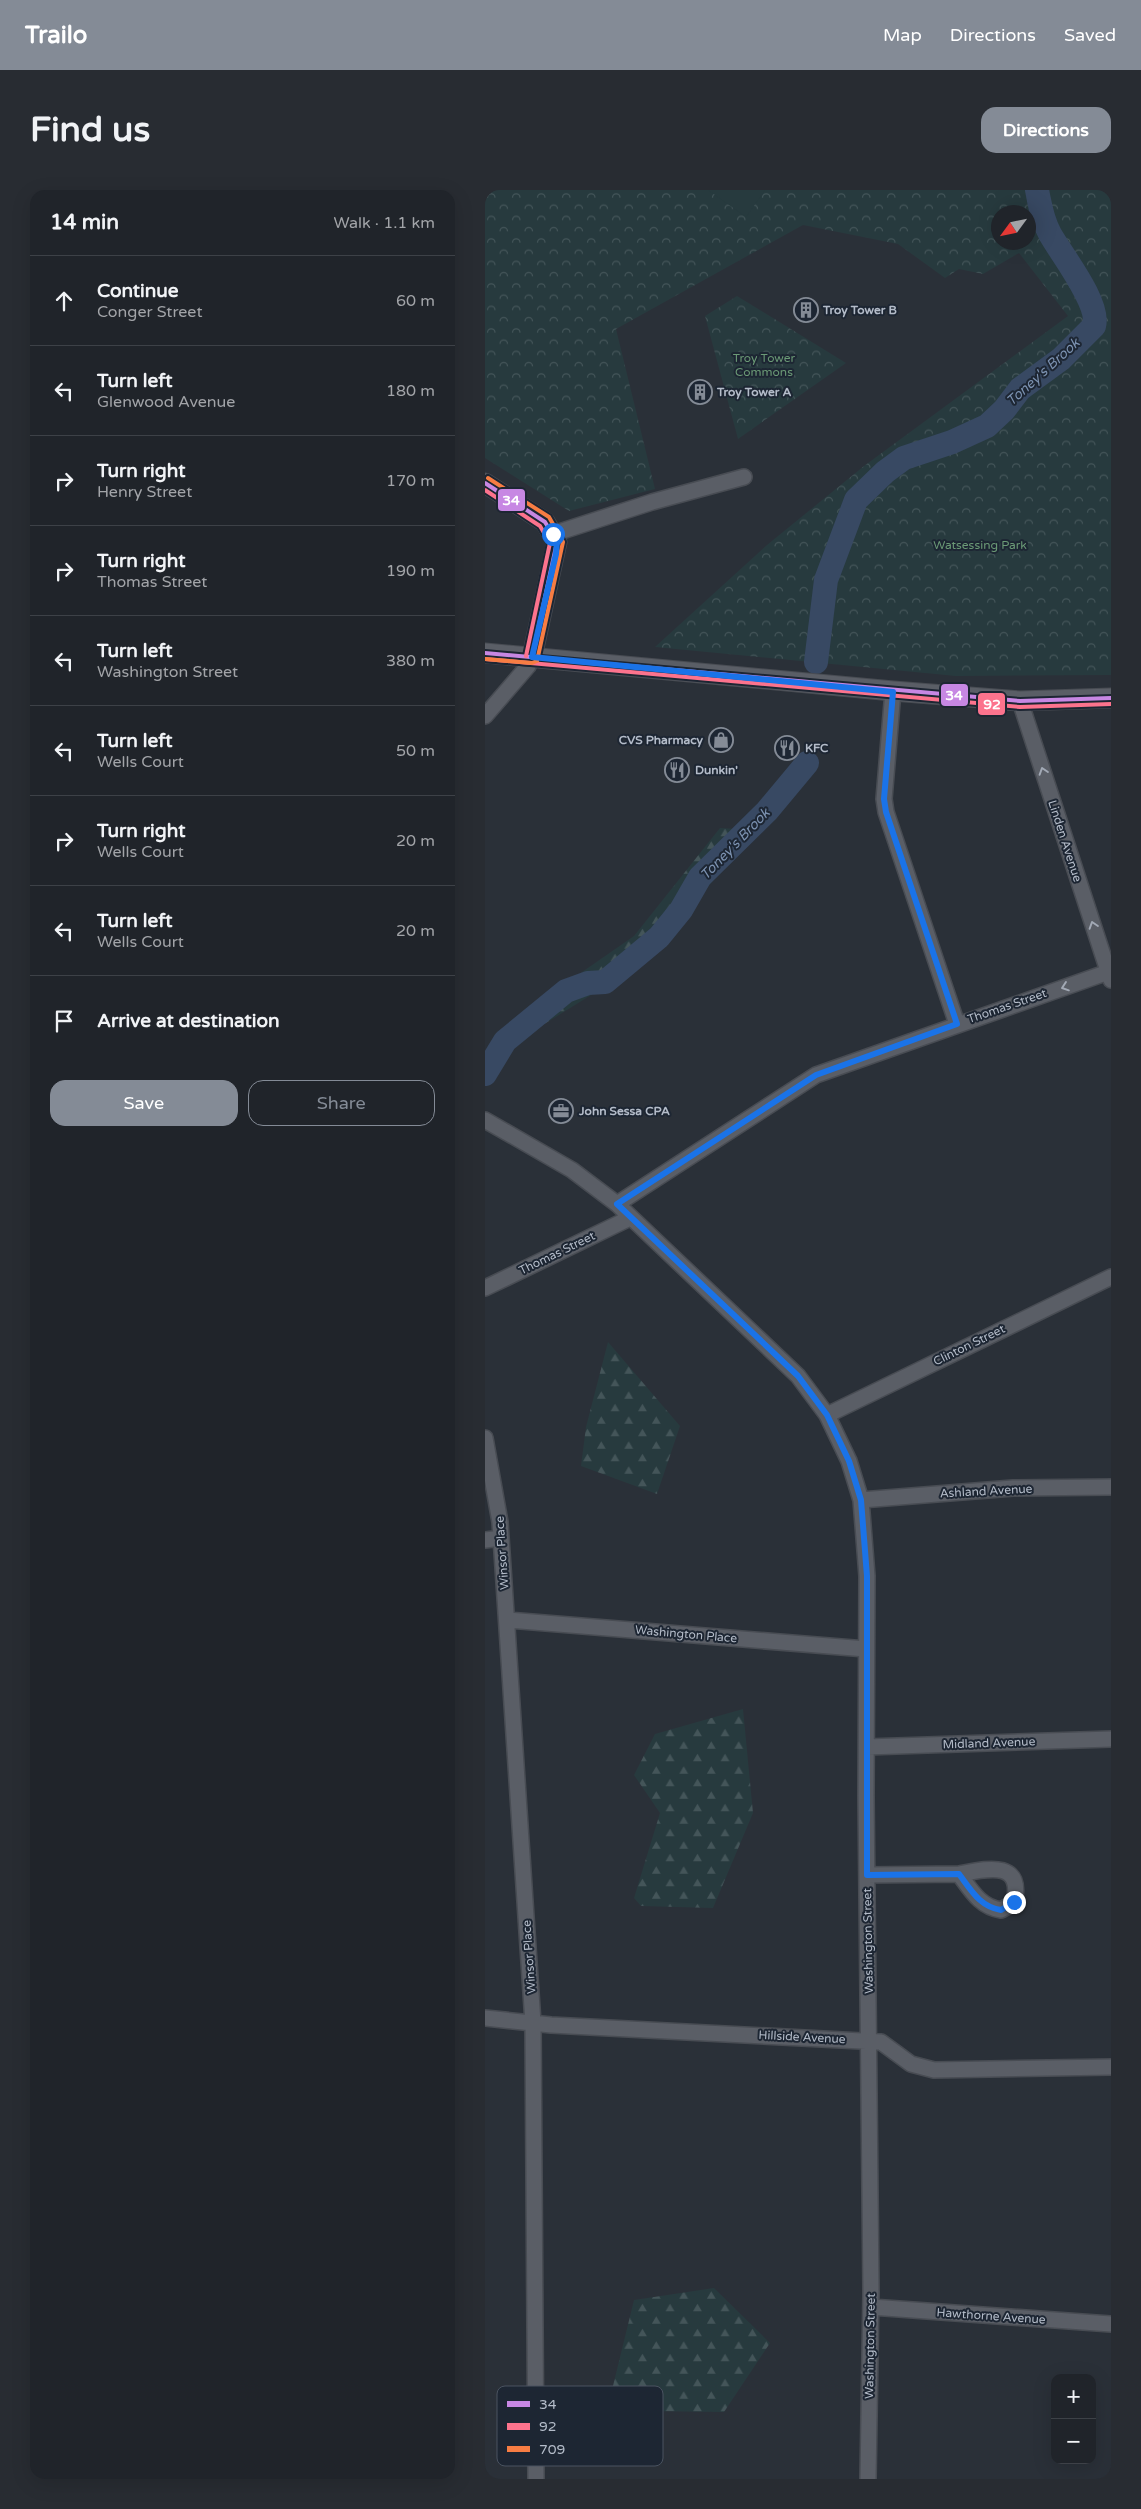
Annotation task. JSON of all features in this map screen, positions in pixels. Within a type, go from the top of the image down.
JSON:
[{"type":"street","points":[[553,534],[652,502],[745,477]]},
{"type":"street","points":[[485,483],[545,522],[557,542],[556,554],[532,657],[528,666],[485,716]]},
{"type":"street","points":[[485,653],[893,692],[1020,701],[1111,698]]},
{"type":"street","points":[[893,692],[884,799],[886,812],[957,1024]]},
{"type":"street","name":"Linden Avenue","points":[[1020,701],[1110,975]]},
{"type":"street","name":"Thomas Street","points":[[617,1204],[816,1075],[957,1024],[1110,975]]},
{"type":"street","name":"Washington Street","points":[[485,1120],[572,1170],[617,1204],[798,1376],[827,1415],[849,1461],[861,1500],[867,1576],[867,1875],[871,2307],[868,2479]]},
{"type":"street","name":"Thomas Street","points":[[485,1288],[630,1218]]},
{"type":"street","name":"Clinton Street","points":[[827,1415],[1111,1277]]},
{"type":"street","name":"Winsor Place","points":[[485,1438],[489,1453],[501,1538],[533,2023],[535,2386]]},
{"type":"street","name":"Ashland Avenue","points":[[861,1500],[1013,1488],[1111,1487]]},
{"type":"street","points":[[485,1540],[501,1538]]},
{"type":"street","name":"Washington Place","points":[[507,1620],[866,1649]]},
{"type":"street","name":"Midland Avenue","points":[[867,1747],[1111,1739]]},
{"type":"street","points":[[867,1875],[959,1874]]},
{"type":"street","name":"Hillside Avenue","points":[[485,2018],[533,2023],[869,2040],[881,2042],[911,2064],[934,2070],[1111,2067]]},
{"type":"street","name":"Hawthorne Avenue","points":[[871,2307],[1111,2324]]},
{"type":"street","name":"Winsor Place","points":[[536,2466],[536,2479]]},
{"type":"green space","name":"Watsessing Park","points":[[485,190],[1111,190],[1111,675],[956,676],[655,647],[767,545],[864,466],[1068,316],[1019,253],[983,274],[959,269],[945,278],[898,244],[803,225],[616,329],[655,489],[569,511],[485,458]]},
{"type":"green space","points":[[708,190],[765,190],[746,217]]},
{"type":"green space","name":"Troy Tower Commons","points":[[737,296],[846,363],[738,439],[705,316]]},
{"type":"green space","points":[[781,806],[641,960],[604,987],[533,1031],[507,1028],[523,1013],[634,936],[720,828],[738,829]]},
{"type":"green space","points":[[608,1342],[680,1426],[657,1494],[581,1466],[586,1427]]},
{"type":"green space","points":[[743,1709],[753,1813],[713,1908],[641,1906],[634,1898],[660,1813],[634,1775],[655,1734]]},
{"type":"green space","points":[[714,2288],[770,2343],[724,2412],[663,2411],[663,2386],[613,2386],[634,2300]]},
{"type":"waterway","name":"Toney's Brook","points":[[816,662],[826,580],[856,500],[885,472],[904,458],[952,442],[987,426],[1004,410],[1020,389],[1061,359],[1094,326],[1095,317],[1092,305],[1079,279],[1047,229],[1037,190]]},
{"type":"waterway","name":"Toney's Brook","points":[[485,1074],[505,1041],[566,991],[588,983],[605,982],[659,937],[681,910],[700,877],[767,811],[807,763]]},
{"type":"transit line","name":"709","points":[[485,659],[532,663],[537,661],[563,542],[549,517],[488,478]]},
{"type":"transit line","name":"34","points":[[485,483],[545,522],[557,542],[532,657]]},
{"type":"transit line","name":"92","points":[[485,490],[540,526],[550,543],[526,656]]},
{"type":"transit line","name":"34","points":[[485,653],[1020,701],[1111,698]]},
{"type":"transit line","name":"92","points":[[485,659],[1020,707],[1111,704]]},
{"type":"place","name":"Troy Tower B","points":[[806,310]]},
{"type":"place","name":"Troy Tower A","points":[[700,392]]},
{"type":"place","name":"CVS Pharmacy","points":[[721,740]]},
{"type":"place","name":"KFC","points":[[787,748]]},
{"type":"place","name":"Dunkin'","points":[[677,770]]},
{"type":"place","name":"John Sessa CPA","points":[[561,1111]]},
{"type":"route","points":[[553,534],[557,542],[556,554],[532,657],[893,692],[884,799],[886,812],[957,1024],[816,1075],[617,1204],[635,1224],[743,1322],[798,1376],[827,1415],[849,1461],[861,1500],[867,1576],[867,1875],[959,1874],[978,1899],[987,1906],[1001,1910],[1009,1907],[1014,1902]]}]
